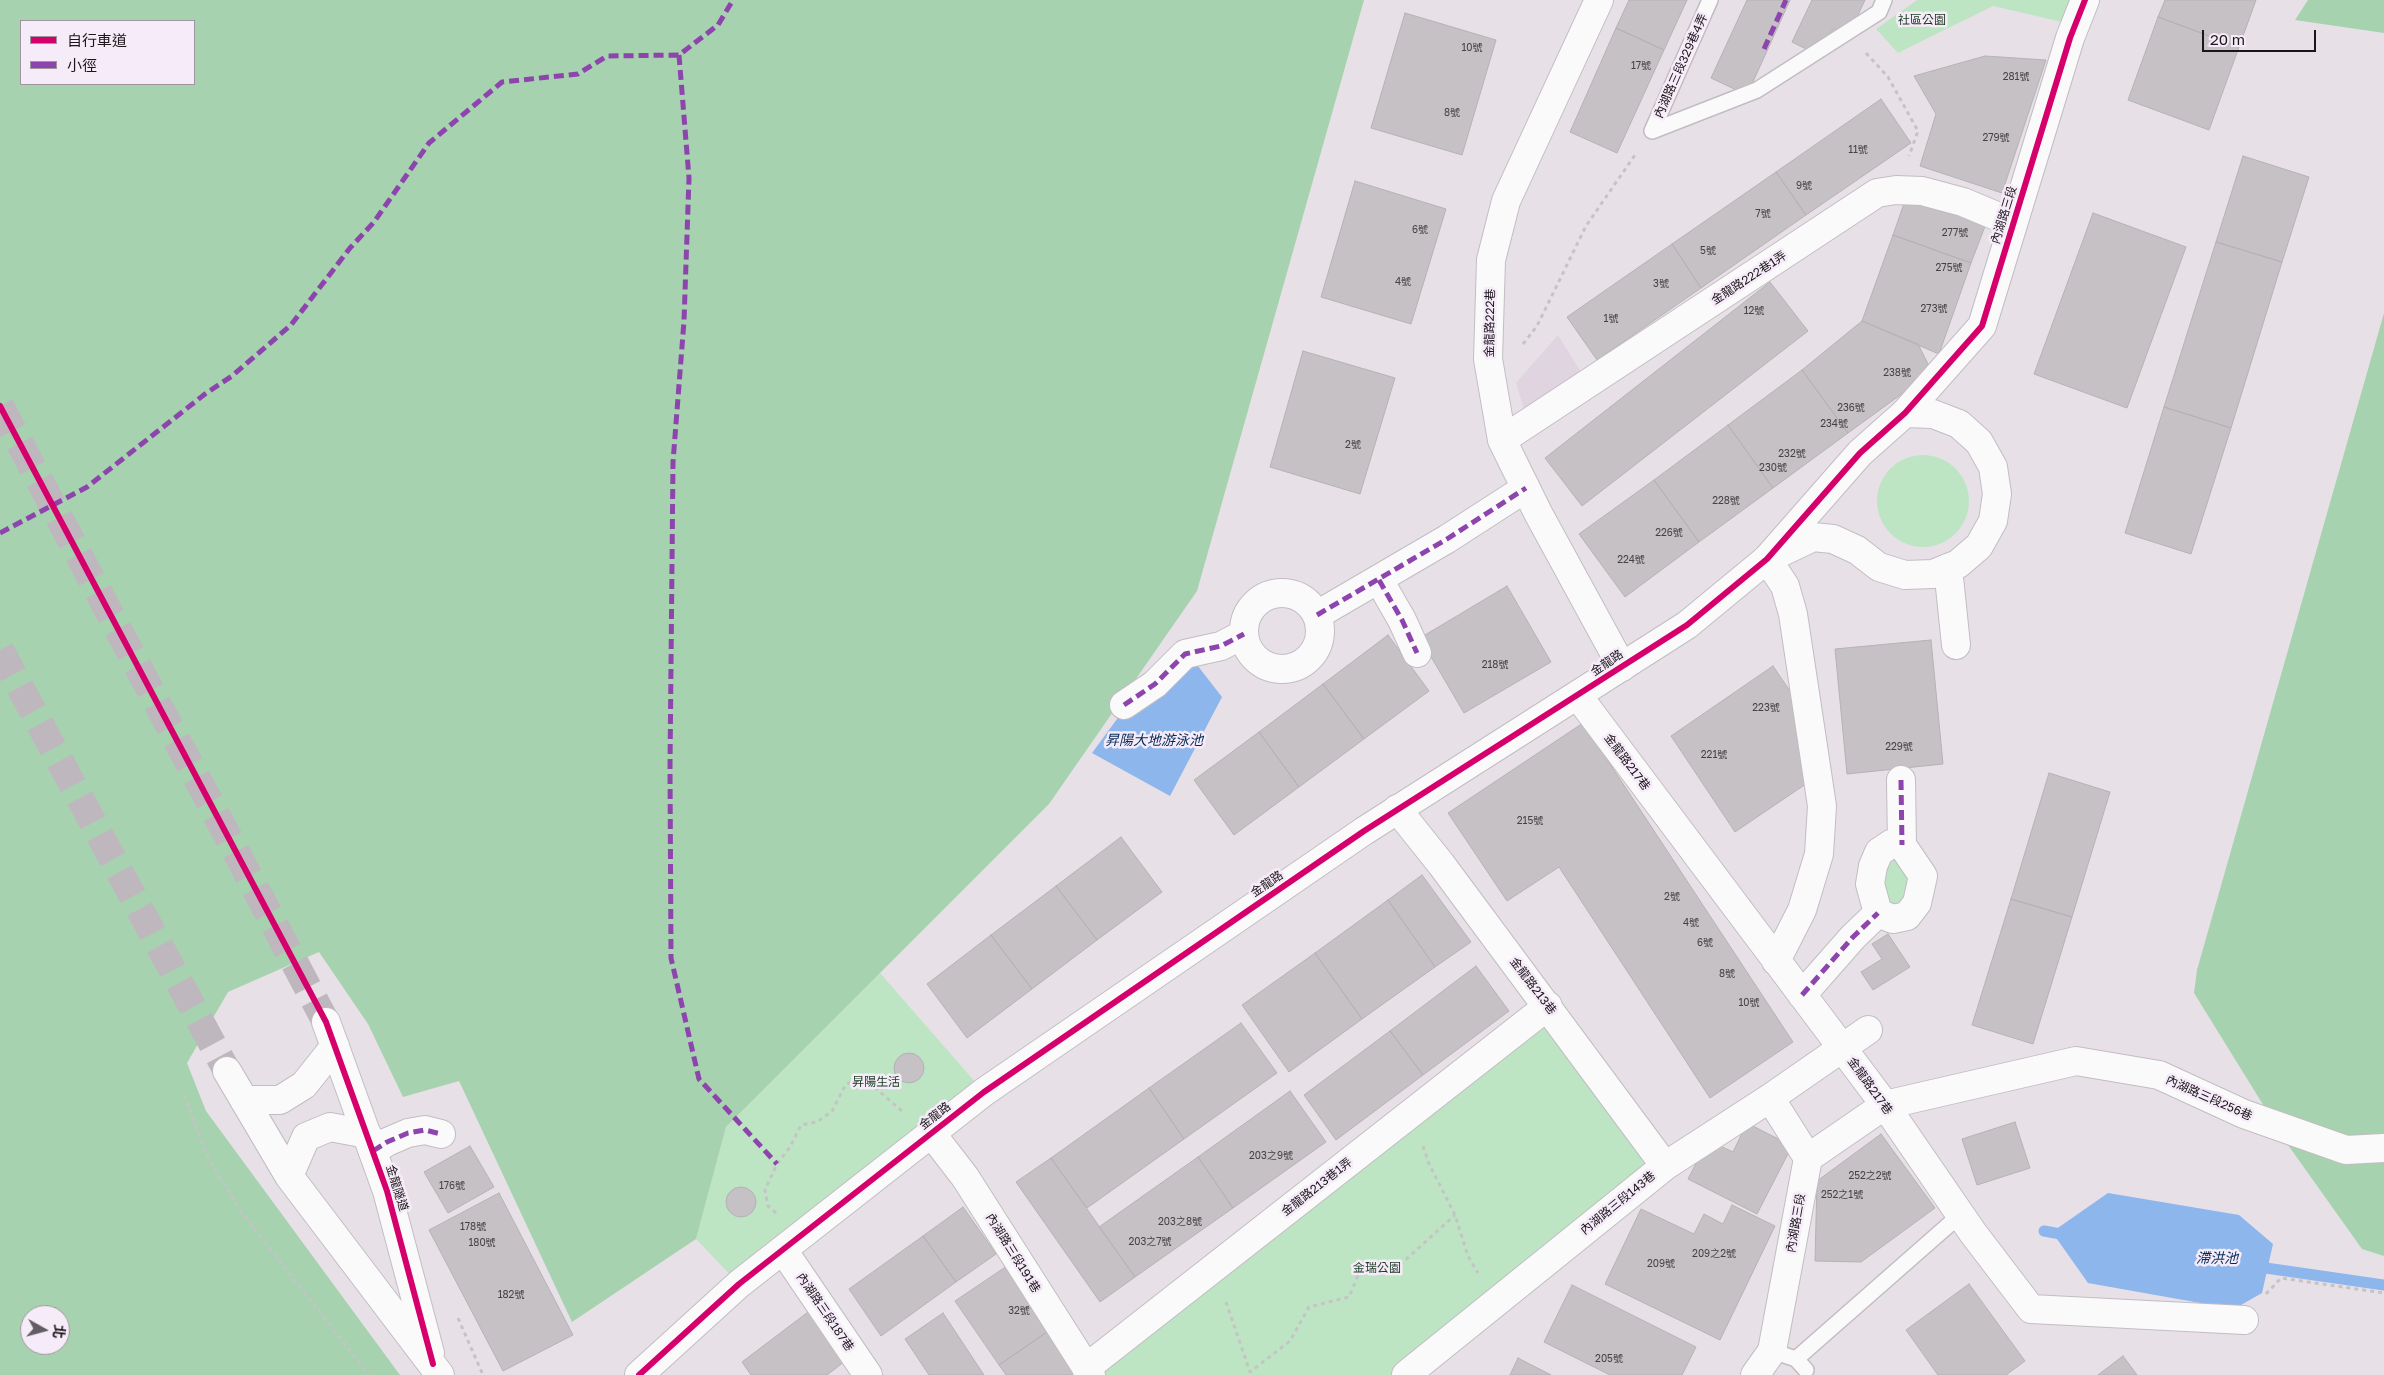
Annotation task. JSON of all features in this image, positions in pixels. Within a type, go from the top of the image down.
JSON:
[{"type":"street","name":"金龍路222巷","points":[[1599,0],[1506,201],[1491,260],[1488,359],[1502,440],[1622,667]]},
{"type":"street","name":"內湖路三段","points":[[1905,413],[1982,326],[2070,38],[2085,0]]},
{"type":"street","name":"金龍路222巷1弄","points":[[1502,440],[1877,193],[1896,190],[1922,191],[1963,202],[2013,223]]},
{"type":"street","name":"金龍路","points":[[638,1375],[739,1284],[984,1092],[1397,809],[1578,696],[1686,625],[1767,559],[1860,453],[1905,413]]},
{"type":"street","points":[[1776,961],[1802,910],[1819,854],[1822,806],[1793,614],[1784,586],[1767,559],[1813,537],[1833,539],[1857,550],[1879,567],[1905,575],[1932,574],[1958,564],[1979,546],[1993,521],[1998,494],[1993,467],[1979,442],[1958,424],[1933,414],[1905,413]]},
{"type":"street","points":[[1317,614],[1379,580],[1526,488]]},
{"type":"street","points":[[1948,568],[1956,644]]},
{"type":"street","points":[[1379,580],[1402,620],[1417,653]]},
{"type":"street","points":[[1286,593],[1298,597],[1309,604],[1317,614],[1320,626],[1320,638],[1316,650],[1309,659],[1298,666],[1287,669],[1275,669],[1264,665],[1254,658],[1244,634],[1246,621],[1252,609],[1261,600],[1272,594],[1286,593]]},
{"type":"street","points":[[1124,705],[1156,684],[1185,654],[1221,646],[1244,634]]},
{"type":"street","name":"金龍路217巷","points":[[1578,696],[1885,1105],[1960,1214],[2031,1309],[2244,1320]]},
{"type":"street","points":[[1878,913],[1893,919],[1907,916],[1917,902],[1923,876],[1902,845],[1902,780]]},
{"type":"street","name":"金龍路213巷","points":[[1397,809],[1442,864],[1664,1166]]},
{"type":"street","points":[[1878,913],[1870,884],[1872,866],[1879,852],[1890,844],[1902,845]]},
{"type":"street","points":[[1802,995],[1853,937],[1878,913]]},
{"type":"street","name":"金龍路213巷1弄","points":[[1089,1372],[1212,1270],[1548,1006]]},
{"type":"street","name":"內湖路三段143巷","points":[[1406,1375],[1664,1166],[1770,1098],[1868,1030]]},
{"type":"street","name":"金龍隧道","points":[[244,1100],[280,1100],[304,1085],[330,1034],[387,1191],[437,1369]]},
{"type":"street","name":"內湖路三段256巷","points":[[1885,1105],[2076,1061],[2159,1076],[2244,1114],[2346,1150],[2384,1148]]},
{"type":"street","name":"金龍隧道","points":[[227,1071],[289,1176],[325,1226],[437,1369]]},
{"type":"street","points":[[1770,1098],[1808,1158],[1885,1105]]},
{"type":"street","points":[[289,1176],[306,1137],[330,1127],[370,1143],[387,1142],[408,1133],[425,1130],[441,1134]]},
{"type":"street","name":"內湖路三段191巷","points":[[931,1133],[966,1177],[1089,1372]]},
{"type":"street","name":"內湖路三段","points":[[1755,1375],[1784,1355],[1808,1158]]},
{"type":"street","name":"內湖路三段187巷","points":[[793,1242],[868,1375]]},
{"type":"lane","name":"內湖路三段329巷4弄","points":[[1652,131],[1710,0]]},
{"type":"lane","points":[[1652,131],[1757,90],[1847,33],[1881,6]]},
{"type":"lane","points":[[1806,1370],[1784,1355],[1960,1214]]},
{"type":"path","points":[[1847,33],[1888,77],[1918,130],[1896,190]]},
{"type":"path","points":[[1493,386],[1537,326],[1586,226],[1652,131]]},
{"type":"path","points":[[793,1242],[768,1206],[765,1190],[777,1164],[790,1146],[801,1125],[818,1122],[832,1111],[846,1084],[864,1078],[931,1133]]},
{"type":"path","points":[[184,1095],[209,1160],[242,1213],[369,1375]]},
{"type":"path","points":[[1412,1112],[1429,1164],[1455,1215],[1468,1256],[1496,1301]]},
{"type":"path","points":[[1212,1270],[1234,1322],[1250,1374],[1290,1341],[1309,1307],[1349,1297],[1359,1273],[1402,1263],[1455,1215]]},
{"type":"path","points":[[2244,1320],[2281,1278],[2384,1293]]},
{"type":"shaded area","points":[[1558,335],[1584,377],[1527,419],[1516,383]]},
{"type":"green space","points":[[0,0],[1364,0],[1197,591],[1049,804],[726,1127],[696,1239],[572,1322],[459,1081],[403,1097],[368,1024],[319,952],[228,992],[187,1063],[206,1111],[400,1375],[0,1375]]},
{"type":"green space","name":"社區公園","points":[[1917,0],[2071,0],[2062,22],[1993,6],[1898,53],[1876,29]]},
{"type":"green space","points":[[2308,0],[2384,0],[2384,33],[2295,20]]},
{"type":"green space","points":[[2384,313],[2384,1256],[2362,1249],[2288,1145],[2194,993],[2197,970]]},
{"type":"green space","points":[[1923,455],[1941,458],[1956,468],[1966,483],[1969,501],[1966,519],[1956,534],[1941,544],[1923,547],[1905,544],[1890,534],[1880,519],[1877,501],[1880,483],[1890,468],[1905,458]]},
{"type":"green space","points":[[1897,855],[1915,875],[1908,906],[1881,904],[1883,861]]},
{"type":"green space","name":"昇陽生活","points":[[880,973],[984,1092],[739,1284],[696,1239],[726,1127]]},
{"type":"green space","name":"金瑞公園","points":[[1548,1006],[1665,1166],[1406,1375],[1091,1375]]},
{"type":"water","name":"昇陽大地游泳池","points":[[1194,661],[1222,697],[1170,796],[1092,753],[1120,715]]},
{"type":"water","name":"滯洪池","points":[[2108,1193],[2239,1215],[2273,1244],[2262,1293],[2234,1309],[2088,1283],[2052,1232]]},
{"type":"building","points":[[1629,0],[1687,0],[1664,50],[1616,28]]},
{"type":"building","points":[[1747,0],[1790,0],[1747,95],[1711,78]]},
{"type":"building","points":[[1812,0],[1865,0],[1848,36],[1833,29],[1820,56],[1792,42]]},
{"type":"building","points":[[2165,0],[2256,0],[2239,47],[2158,17]]},
{"type":"building","points":[[1405,13],[1496,40],[1462,155],[1371,128]]},
{"type":"building","points":[[2158,17],[2239,47],[2209,130],[2128,100]]},
{"type":"building","points":[[1616,28],[1664,50],[1617,153],[1570,132]]},
{"type":"building","points":[[1985,56],[2046,60],[2002,193],[1920,166],[1936,114],[1914,76]]},
{"type":"building","points":[[1881,99],[1911,143],[1806,215],[1776,172]]},
{"type":"building","points":[[2243,156],[2309,177],[2282,262],[2216,242]]},
{"type":"building","points":[[1776,172],[1806,215],[1701,288],[1672,244]]},
{"type":"building","points":[[1355,181],[1446,209],[1411,324],[1321,297]]},
{"type":"building","points":[[1908,192],[1987,221],[1971,263],[1893,235]]},
{"type":"building","points":[[2093,213],[2186,247],[2127,408],[2034,374]]},
{"type":"building","points":[[1893,235],[1971,263],[1939,354],[1862,321]]},
{"type":"building","points":[[2216,242],[2282,262],[2231,428],[2164,407]]},
{"type":"building","points":[[1672,244],[1701,288],[1597,360],[1567,317]]},
{"type":"building","points":[[1770,282],[1808,331],[1582,506],[1545,458]]},
{"type":"building","points":[[1862,321],[1918,344],[1932,372],[1848,433],[1802,370]]},
{"type":"building","points":[[1303,351],[1395,378],[1360,494],[1270,467]]},
{"type":"building","points":[[1802,370],[1848,433],[1773,488],[1728,425]]},
{"type":"building","points":[[2164,407],[2231,428],[2191,554],[2125,533]]},
{"type":"building","points":[[1728,425],[1773,488],[1699,542],[1654,480]]},
{"type":"building","points":[[1654,480],[1699,542],[1625,597],[1579,534]]},
{"type":"building","points":[[1507,586],[1551,662],[1464,713],[1420,638]]},
{"type":"building","points":[[1388,635],[1429,691],[1364,739],[1323,684]]},
{"type":"building","points":[[1931,640],[1943,764],[1847,774],[1835,649]]},
{"type":"building","points":[[1773,666],[1815,728],[1825,771],[1735,832],[1671,736]]},
{"type":"building","points":[[1323,684],[1364,739],[1299,787],[1259,732]]},
{"type":"building","points":[[1583,723],[1793,1042],[1710,1098],[1559,867],[1507,901],[1448,813]]},
{"type":"building","points":[[1259,732],[1299,787],[1234,835],[1194,780]]},
{"type":"building","points":[[2049,773],[2110,792],[2072,917],[2011,899]]},
{"type":"building","points":[[1121,837],[1162,892],[1097,940],[1056,886]]},
{"type":"building","points":[[1422,875],[1471,942],[1435,967],[1388,900]]},
{"type":"building","points":[[1056,886],[1097,940],[1032,989],[991,935]]},
{"type":"building","points":[[2011,899],[2072,917],[2033,1044],[1972,1025]]},
{"type":"building","points":[[1388,900],[1435,967],[1362,1019],[1315,953]]},
{"type":"building","points":[[1888,934],[1910,967],[1873,990],[1861,972],[1882,959],[1872,944]]},
{"type":"building","points":[[991,935],[1032,989],[967,1038],[927,984]]},
{"type":"building","points":[[1315,953],[1362,1019],[1289,1072],[1242,1005]]},
{"type":"building","points":[[1476,966],[1509,1011],[1423,1075],[1390,1031]]},
{"type":"building","points":[[1241,1023],[1277,1073],[1184,1139],[1149,1088]]},
{"type":"building","points":[[1390,1031],[1423,1075],[1336,1140],[1304,1095]]},
{"type":"building","points":[[909,1053],[920,1057],[924,1068],[920,1079],[909,1083],[898,1079],[894,1068],[898,1057]]},
{"type":"building","points":[[1149,1088],[1184,1139],[1087,1208],[1051,1158]]},
{"type":"building","points":[[1290,1091],[1326,1142],[1233,1208],[1198,1157]]},
{"type":"building","points":[[2015,1122],[2030,1168],[1977,1185],[1962,1139]]},
{"type":"building","points":[[1747,1123],[1792,1146],[1757,1214],[1688,1179],[1708,1140],[1733,1152]]},
{"type":"building","points":[[1881,1134],[1935,1208],[1861,1262],[1815,1261],[1817,1181]]},
{"type":"building","points":[[470,1146],[494,1187],[448,1213],[424,1172]]},
{"type":"building","points":[[1198,1157],[1233,1208],[1135,1277],[1099,1227]]},
{"type":"building","points":[[1051,1158],[1135,1277],[1100,1302],[1016,1182]]},
{"type":"building","points":[[741,1187],[752,1191],[756,1202],[752,1213],[741,1217],[730,1213],[726,1202],[730,1191]]},
{"type":"building","points":[[499,1193],[573,1335],[503,1371],[429,1230]]},
{"type":"building","points":[[1732,1205],[1775,1226],[1720,1340],[1605,1284],[1641,1209],[1694,1234],[1704,1214],[1723,1224]]},
{"type":"building","points":[[963,1207],[996,1254],[956,1282],[923,1236]]},
{"type":"building","points":[[923,1236],[956,1282],[881,1336],[849,1289]]},
{"type":"building","points":[[1007,1266],[1050,1330],[999,1365],[955,1301]]},
{"type":"building","points":[[1969,1284],[2025,1361],[2006,1375],[1938,1375],[1906,1330]]},
{"type":"building","points":[[1572,1285],[1696,1347],[1682,1375],[1610,1375],[1544,1342]]},
{"type":"building","points":[[812,1309],[849,1358],[827,1375],[751,1375],[742,1362]]},
{"type":"building","points":[[943,1313],[984,1375],[929,1375],[905,1339]]},
{"type":"building","points":[[1050,1330],[1081,1375],[1006,1375],[999,1365]]},
{"type":"building","points":[[2123,1356],[2137,1375],[2098,1375]]},
{"type":"building","points":[[1518,1358],[1551,1375],[1510,1375]]},
{"type":"waterway","points":[[2044,1231],[2066,1235]]},
{"type":"waterway","points":[[2252,1266],[2384,1285]]},
{"type":"tunnel","points":[[0,406],[326,1022]]},
{"type":"tunnel","points":[[0,650],[227,1071]]},
{"type":"marked path","points":[[0,533],[87,487],[205,394],[232,376],[291,325],[350,248],[374,222],[429,143],[502,82],[578,74],[607,56],[679,55],[718,25],[733,0]]},
{"type":"marked path","points":[[1764,49],[1786,0]]},
{"type":"marked path","points":[[679,55],[689,178],[684,321],[673,462],[670,767],[671,958],[699,1079],[777,1164]]},
{"type":"marked path","points":[[1317,615],[1447,539],[1526,488]]},
{"type":"marked path","points":[[1379,580],[1402,620],[1417,653]]},
{"type":"marked path","points":[[1124,705],[1155,684],[1185,654],[1221,646],[1244,634]]},
{"type":"marked path","points":[[1901,780],[1902,845]]},
{"type":"marked path","points":[[1802,995],[1853,937],[1878,913]]},
{"type":"marked path","points":[[373,1151],[387,1142],[408,1133],[425,1130],[441,1134]]},
{"type":"cycle path","points":[[639,1375],[739,1284],[984,1092],[1364,831],[1687,625],[1767,559],[1860,453],[1905,413],[1982,326],[2070,38],[2085,0]]},
{"type":"cycle path","points":[[0,406],[326,1022],[387,1191],[433,1364]]}]
